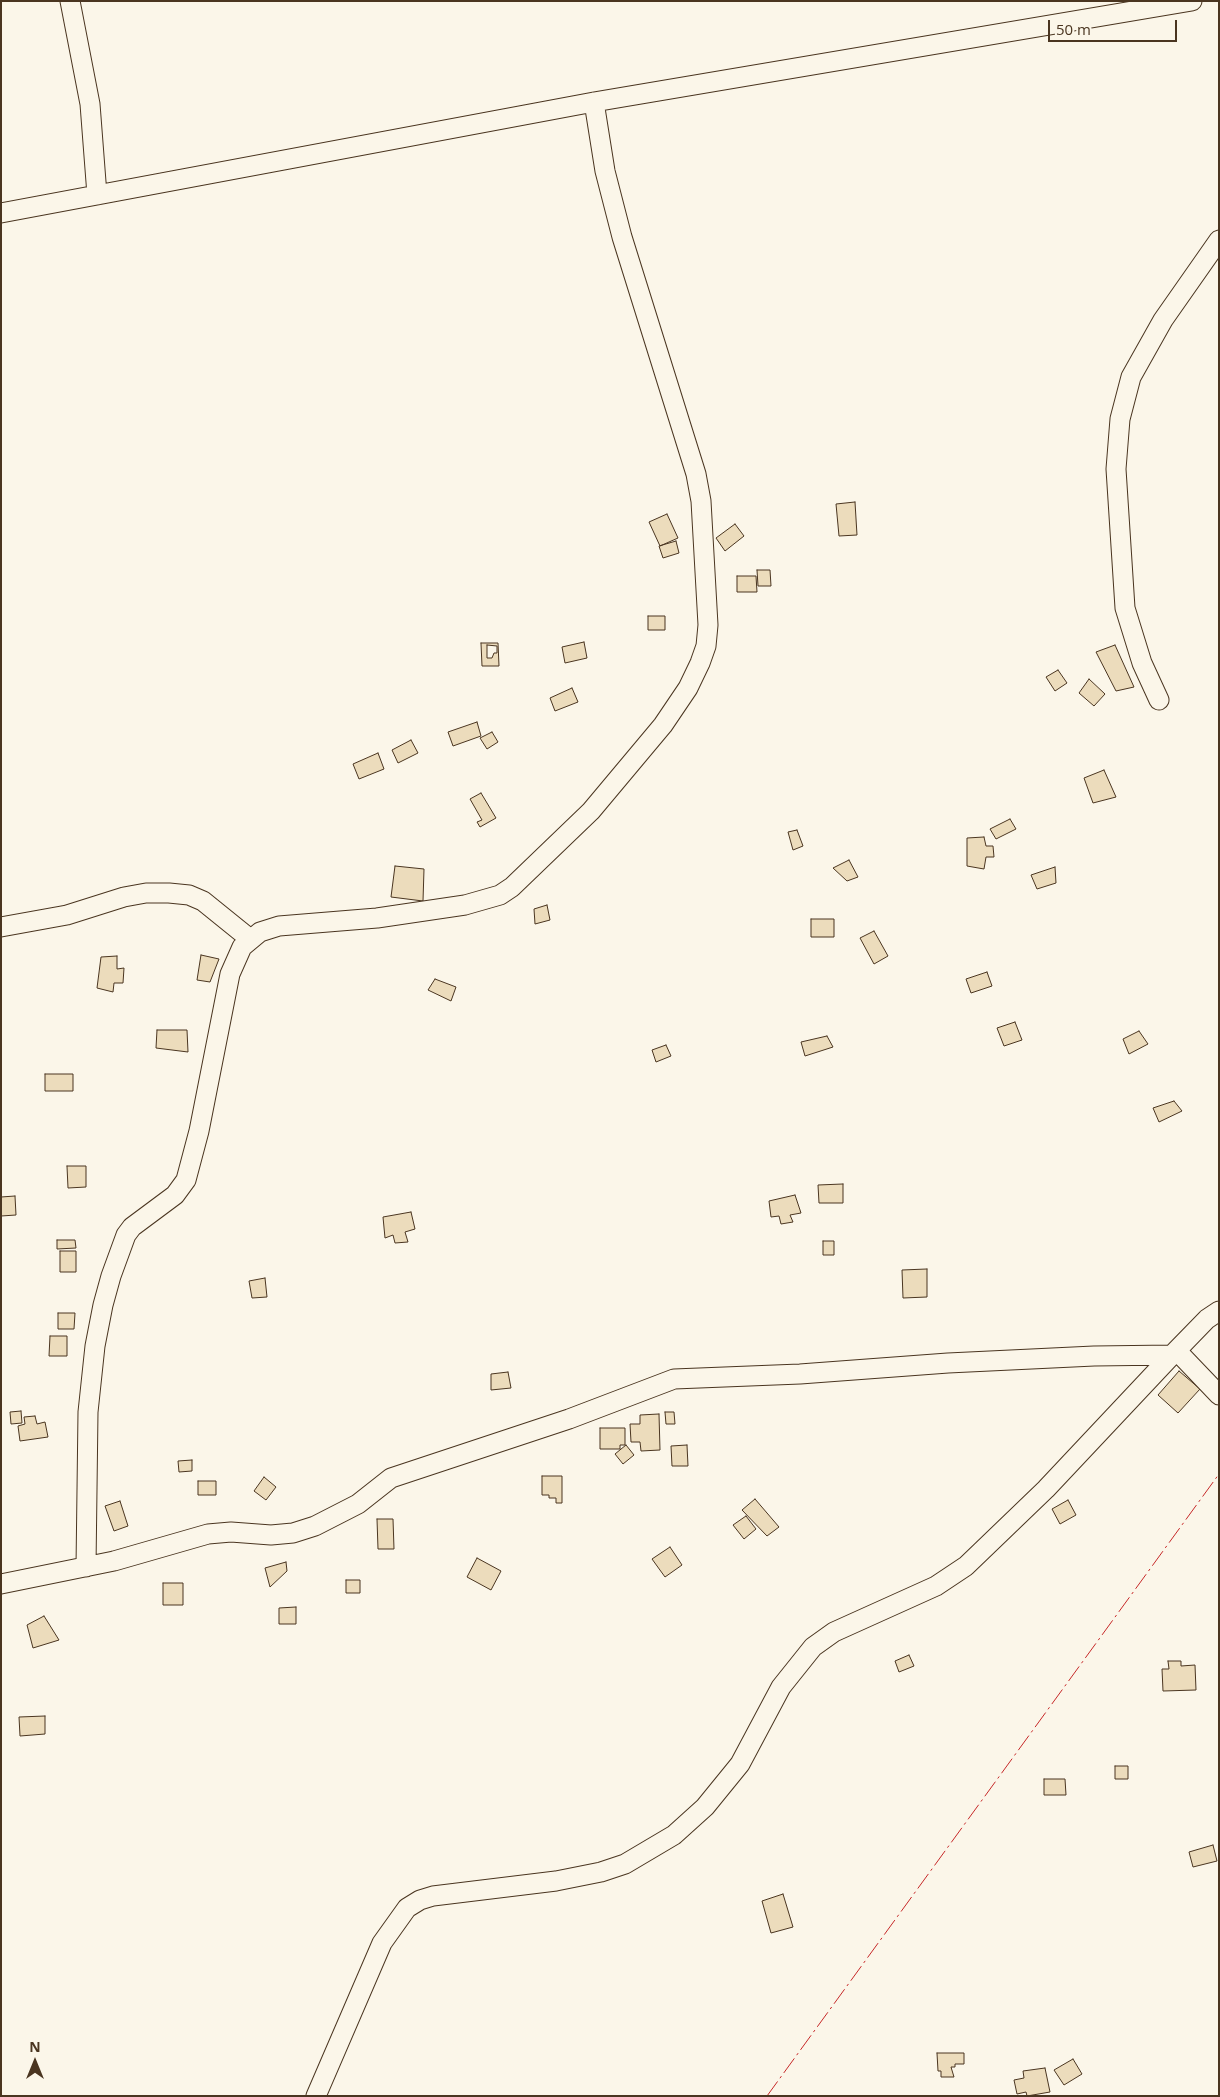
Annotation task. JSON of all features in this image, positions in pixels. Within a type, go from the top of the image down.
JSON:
[{"type":"street","points":[[70,1],[90,104],[97,195]]},
{"type":"street","points":[[1,213],[594,102],[1192,1]]},
{"type":"street","points":[[86,1567],[88,1412],[95,1346],[102,1305],[110,1276],[126,1235],[132,1227],[175,1195],[186,1180],[199,1132],[230,974],[236,956],[250,939],[260,932],[279,926],[377,918],[465,905],[500,895],[512,887],[591,811],[663,725],[688,688],[706,646],[708,625],[701,501],[696,474],[622,237],[605,171],[594,102]]},
{"type":"street","points":[[1159,700],[1142,663],[1125,608],[1116,469],[1120,419],[1131,377],[1163,320],[1219,240]]},
{"type":"street","points":[[1,927],[67,915],[124,897],[146,893],[169,893],[189,895],[203,901],[250,939]]},
{"type":"street","points":[[316,2096],[382,1943],[407,1908],[420,1900],[433,1896],[556,1881],[601,1872],[625,1864],[674,1835],[705,1807],[740,1764],[781,1687],[813,1647],[834,1632],[936,1586],[966,1566],[1046,1489],[1174,1353],[1207,1320],[1219,1311]]},
{"type":"street","points":[[1,1584],[86,1567],[172,1546],[208,1534],[231,1532],[271,1535],[293,1533],[315,1526],[358,1504],[391,1478],[569,1419],[674,1379],[800,1374],[1006,1360],[1174,1353],[1219,1395]]},
{"type":"building","points":[[855,502],[857,535],[839,536],[836,504]]},
{"type":"building","points":[[667,514],[678,538],[660,546],[649,522]]},
{"type":"building","points":[[735,524],[744,536],[725,551],[716,538]]},
{"type":"building","points":[[676,541],[679,553],[663,558],[659,546]]},
{"type":"building","points":[[757,570],[770,570],[771,586],[758,586]]},
{"type":"building","points":[[737,576],[756,576],[757,592],[737,592]]},
{"type":"building","points":[[648,616],[665,616],[665,630],[648,630]]},
{"type":"building","points":[[584,642],[587,658],[565,663],[562,647]]},
{"type":"building","points":[[481,643],[498,643],[499,666],[482,666]],"holes":[[[487,645],[497,646],[497,653],[494,653],[492,658],[487,658]]]},
{"type":"building","points":[[1115,645],[1134,687],[1116,691],[1096,652]]},
{"type":"building","points":[[1058,670],[1067,683],[1055,691],[1046,677]]},
{"type":"building","points":[[1089,679],[1105,694],[1094,706],[1079,693]]},
{"type":"building","points":[[572,688],[578,702],[555,711],[550,698]]},
{"type":"building","points":[[477,722],[481,736],[453,746],[448,732]]},
{"type":"building","points":[[492,732],[498,742],[487,749],[480,738]]},
{"type":"building","points":[[411,740],[418,753],[398,763],[392,750]]},
{"type":"building","points":[[378,753],[384,769],[359,779],[353,764]]},
{"type":"building","points":[[1104,770],[1116,797],[1093,803],[1084,778]]},
{"type":"building","points":[[481,793],[496,818],[480,827],[477,822],[482,820],[470,799]]},
{"type":"building","points":[[1010,819],[1016,829],[996,839],[990,829]]},
{"type":"building","points":[[797,830],[803,846],[793,850],[788,832]]},
{"type":"building","points":[[984,837],[986,846],[993,846],[994,857],[986,857],[984,869],[967,866],[967,838]]},
{"type":"building","points":[[849,860],[858,877],[847,881],[833,868]]},
{"type":"building","points":[[395,866],[424,869],[423,901],[391,897]]},
{"type":"building","points":[[1055,867],[1056,883],[1037,889],[1031,875]]},
{"type":"building","points":[[547,905],[550,920],[535,924],[534,909]]},
{"type":"building","points":[[811,919],[834,919],[834,937],[811,937]]},
{"type":"building","points":[[874,931],[888,956],[874,964],[860,938]]},
{"type":"building","points":[[201,955],[219,959],[210,982],[197,980]]},
{"type":"building","points":[[117,956],[117,969],[124,968],[123,983],[114,983],[113,992],[97,988],[101,957]]},
{"type":"building","points":[[987,972],[992,986],[971,993],[966,979]]},
{"type":"building","points":[[435,979],[456,987],[451,1001],[428,990]]},
{"type":"building","points":[[1015,1022],[1022,1040],[1004,1046],[997,1028]]},
{"type":"building","points":[[157,1030],[187,1030],[188,1052],[156,1048]]},
{"type":"building","points":[[1139,1031],[1148,1044],[1129,1054],[1123,1039]]},
{"type":"building","points":[[827,1036],[833,1047],[805,1056],[801,1042]]},
{"type":"building","points":[[666,1045],[671,1056],[656,1062],[652,1050]]},
{"type":"building","points":[[45,1074],[73,1074],[73,1091],[45,1091]]},
{"type":"building","points":[[1174,1101],[1182,1111],[1159,1122],[1153,1108]]},
{"type":"building","points":[[67,1166],[86,1166],[86,1187],[68,1188]]},
{"type":"building","points":[[843,1184],[843,1203],[819,1203],[818,1185]]},
{"type":"building","points":[[795,1195],[801,1213],[790,1215],[793,1222],[781,1224],[779,1216],[771,1217],[769,1201]]},
{"type":"building","points":[[15,1196],[16,1215],[1,1216],[1,1197]]},
{"type":"building","points":[[411,1212],[415,1229],[405,1232],[408,1242],[395,1243],[393,1235],[385,1238],[383,1217]]},
{"type":"building","points":[[57,1240],[75,1240],[76,1248],[57,1249]]},
{"type":"building","points":[[823,1241],[834,1241],[834,1255],[823,1255]]},
{"type":"building","points":[[60,1251],[76,1251],[76,1272],[60,1272]]},
{"type":"building","points":[[927,1269],[927,1297],[903,1298],[902,1270]]},
{"type":"building","points":[[265,1278],[267,1297],[252,1298],[249,1281]]},
{"type":"building","points":[[58,1313],[75,1313],[74,1329],[58,1329]]},
{"type":"building","points":[[50,1336],[67,1336],[67,1356],[49,1356]]},
{"type":"building","points":[[1179,1371],[1200,1389],[1178,1413],[1158,1395]]},
{"type":"building","points":[[508,1372],[511,1388],[491,1390],[491,1374]]},
{"type":"building","points":[[21,1411],[22,1423],[11,1424],[10,1412]]},
{"type":"building","points":[[665,1412],[674,1412],[675,1424],[666,1424]]},
{"type":"building","points":[[659,1414],[660,1450],[641,1451],[640,1442],[631,1442],[630,1424],[640,1424],[640,1415]]},
{"type":"building","points":[[35,1416],[37,1424],[45,1422],[48,1437],[20,1441],[18,1426],[25,1424],[24,1417]]},
{"type":"building","points":[[600,1428],[625,1428],[625,1445],[620,1445],[620,1449],[600,1449]]},
{"type":"building","points":[[626,1445],[634,1455],[623,1464],[615,1454]]},
{"type":"building","points":[[687,1445],[688,1466],[672,1466],[671,1446]]},
{"type":"building","points":[[192,1460],[192,1471],[179,1472],[178,1461]]},
{"type":"building","points":[[542,1476],[562,1476],[562,1503],[556,1503],[556,1498],[549,1498],[549,1495],[542,1495]]},
{"type":"building","points":[[264,1477],[276,1487],[266,1500],[254,1491]]},
{"type":"building","points":[[198,1481],[216,1481],[216,1495],[198,1495]]},
{"type":"building","points":[[755,1499],[779,1527],[767,1536],[742,1510]]},
{"type":"building","points":[[1068,1500],[1076,1515],[1060,1524],[1052,1509]]},
{"type":"building","points":[[120,1501],[128,1526],[114,1531],[105,1506]]},
{"type":"building","points":[[746,1516],[756,1529],[744,1539],[733,1525]]},
{"type":"building","points":[[377,1519],[393,1519],[394,1549],[378,1549]]},
{"type":"building","points":[[670,1547],[682,1565],[665,1577],[652,1559]]},
{"type":"building","points":[[477,1558],[501,1571],[491,1590],[467,1577]]},
{"type":"building","points":[[286,1562],[287,1571],[270,1587],[265,1568]]},
{"type":"building","points":[[346,1580],[360,1580],[360,1593],[346,1593]]},
{"type":"building","points":[[163,1583],[183,1583],[183,1605],[163,1605]]},
{"type":"building","points":[[296,1607],[296,1624],[279,1624],[279,1608]]},
{"type":"building","points":[[44,1616],[59,1640],[33,1648],[27,1625]]},
{"type":"building","points":[[909,1655],[914,1666],[899,1672],[895,1661]]},
{"type":"building","points":[[1168,1661],[1181,1661],[1181,1666],[1195,1665],[1196,1690],[1163,1691],[1162,1669],[1169,1669]]},
{"type":"building","points":[[45,1716],[45,1734],[20,1736],[19,1717]]},
{"type":"building","points":[[1115,1766],[1128,1766],[1128,1779],[1115,1779]]},
{"type":"building","points":[[1044,1779],[1065,1779],[1066,1795],[1044,1795]]},
{"type":"building","points":[[1213,1845],[1217,1861],[1193,1867],[1189,1852]]},
{"type":"building","points":[[783,1894],[793,1927],[771,1933],[762,1901]]},
{"type":"building","points":[[937,2053],[964,2053],[964,2064],[955,2064],[955,2067],[951,2067],[954,2077],[941,2077],[941,2071],[938,2071]]},
{"type":"building","points":[[1073,2059],[1082,2074],[1064,2085],[1054,2070]]},
{"type":"building","points":[[1045,2068],[1050,2092],[1027,2096],[1026,2092],[1017,2094],[1014,2080],[1024,2078],[1023,2071]]},
{"type":"power","points":[[767,2096],[1219,1474]]}]
